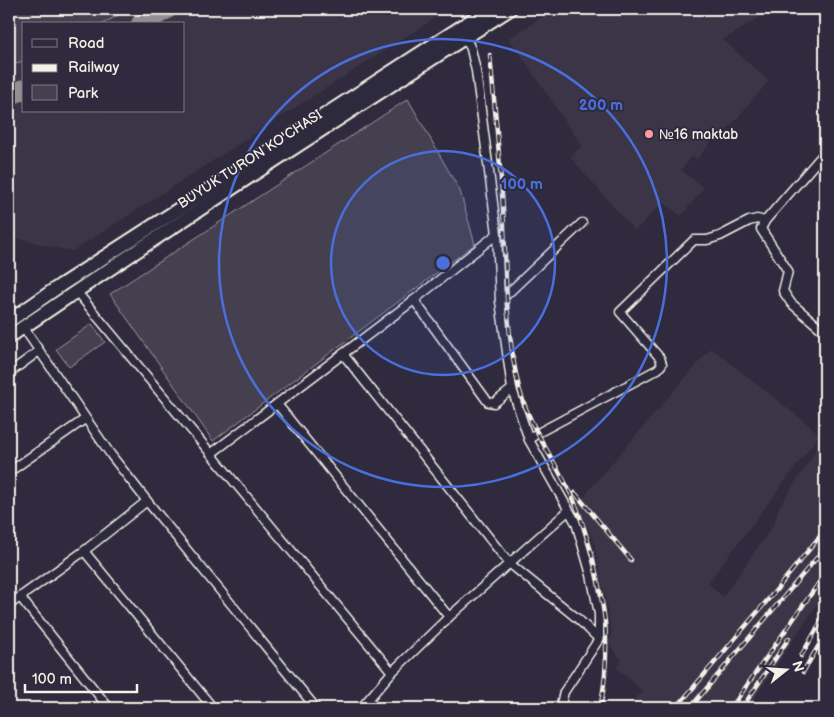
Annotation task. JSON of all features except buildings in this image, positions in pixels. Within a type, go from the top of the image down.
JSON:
[{"type":"main road","name":"BUYUK TURON KO'CHASI","points":[[9,337],[463,32],[489,9]]},
{"type":"main road","name":"BUYUK TURON KO'CHASI","points":[[9,320],[61,285],[463,32],[510,9]]},
{"type":"street","points":[[463,32],[474,56],[497,234],[500,301],[512,389],[529,440],[576,523],[591,575],[599,614],[599,639],[564,692],[560,708]]},
{"type":"street","points":[[825,152],[766,221],[761,230],[788,271],[783,292],[791,303],[825,332]]},
{"type":"street","points":[[529,440],[536,434],[658,369],[662,364],[660,358],[620,312],[694,240],[707,240],[720,236],[749,221],[758,219],[766,221]]},
{"type":"street","points":[[500,301],[582,223]]},
{"type":"street","points":[[212,453],[414,300],[497,234]]},
{"type":"street","points":[[76,291],[392,672]]},
{"type":"street","points":[[414,300],[488,402],[494,403],[512,389]]},
{"type":"street","points":[[23,327],[111,455],[316,708]]},
{"type":"street","points":[[9,372],[39,351]]},
{"type":"street","points":[[343,354],[509,563],[578,619],[599,639]]},
{"type":"street","points":[[277,404],[449,617]]},
{"type":"street","points":[[9,472],[85,419]]},
{"type":"street","points":[[9,605],[84,551],[147,501]]},
{"type":"street","points":[[361,708],[392,672],[449,617],[568,510]]},
{"type":"street","points":[[84,551],[213,708]]},
{"type":"street","points":[[20,597],[109,708]]},
{"type":"shaded area","points":[[9,9],[449,9],[73,251],[9,236]]},
{"type":"shaded area","points":[[555,9],[773,9],[723,40],[769,81],[719,139],[715,137],[697,159],[693,156],[681,170],[704,188],[681,216],[663,202],[635,231],[570,157],[582,146],[509,38]]},
{"type":"shaded area","points":[[711,348],[820,434],[825,428],[825,592],[748,708],[623,708],[643,692],[617,668],[621,660],[608,643],[612,636],[611,627],[594,543],[578,505]],"holes":[[[819,436],[814,454],[779,507],[774,524],[723,597],[708,583]]]},
{"type":"green space","points":[[9,9],[128,9],[106,22],[22,22],[22,61],[9,67]]},
{"type":"green space","points":[[408,99],[460,191],[475,244],[213,441],[110,294]]},
{"type":"green space","points":[[92,324],[105,342],[69,367],[56,349]]},
{"type":"taxiway","points":[[144,22],[167,9]]},
{"type":"taxiway","points":[[9,96],[22,90]]},
{"type":"railway","points":[[490,55],[500,161],[506,283],[513,360],[521,395],[527,410],[571,494],[580,515],[591,551],[603,606],[606,637],[605,674],[600,708]]},
{"type":"railway","points":[[575,493],[631,560]]},
{"type":"railway","points":[[676,708],[825,530]]},
{"type":"railway","points":[[690,708],[825,548]]},
{"type":"railway","points":[[731,708],[825,574]]},
{"type":"railway","points":[[801,656],[825,615]]},
{"type":"railway","points":[[803,672],[825,635]]},
{"type":"railway","points":[[742,708],[789,638]]},
{"type":"place","name":"№16 maktab","points":[[649,134]]}]
